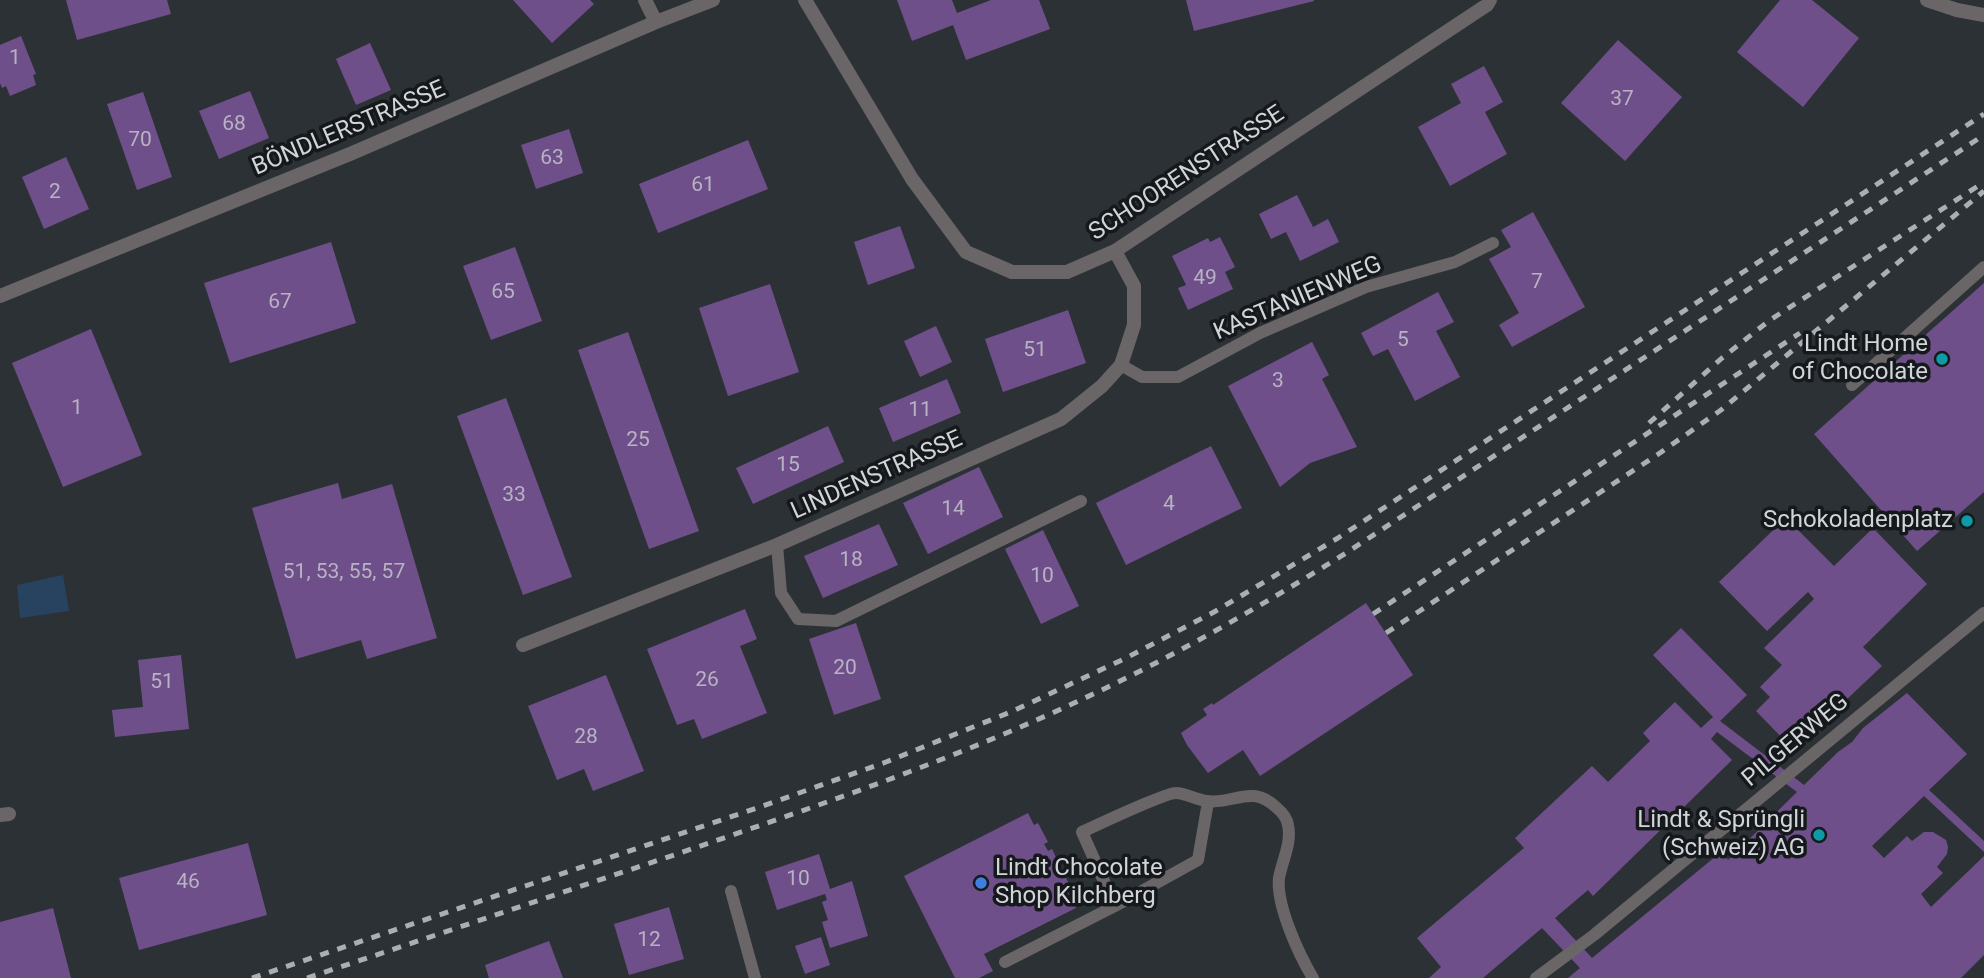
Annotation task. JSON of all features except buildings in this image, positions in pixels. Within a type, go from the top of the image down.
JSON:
[{"type":"street","points":[[645,0],[656,22]]},
{"type":"street","name":"BÖNDLERSTRASSE","points":[[0,296],[350,154],[713,0]]},
{"type":"street","name":"SCHOORENSTRASSE","points":[[805,0],[912,179],[966,252],[1012,272],[1067,272],[1115,251],[1487,5],[1490,0]]},
{"type":"street","points":[[1927,0],[1984,15]]},
{"type":"street","name":"LINDENSTRASSE","points":[[523,645],[777,545],[1061,419],[1102,386],[1121,365],[1134,325],[1134,286],[1115,251]]},
{"type":"lane","name":"KASTANIENWEG","points":[[1121,365],[1142,377],[1178,377],[1260,333],[1366,287],[1455,262],[1493,243]]},
{"type":"lane","points":[[1852,385],[1984,267]]},
{"type":"lane","points":[[777,545],[780,593],[798,619],[836,621],[1081,501]]},
{"type":"lane","name":"PILGERWEG","points":[[1536,978],[1594,935],[1984,613]]},
{"type":"lane","points":[[1115,906],[1082,832],[1174,792],[1209,802],[1248,794],[1273,803],[1284,814],[1289,826],[1279,880],[1280,900],[1313,978]]},
{"type":"lane","points":[[1005,962],[1198,860],[1209,802]]},
{"type":"lane","points":[[731,891],[755,978]]},
{"type":"shaded area","points":[[63,575],[69,611],[20,618],[17,585]]},
{"type":"railway","points":[[252,978],[886,762],[1013,711],[1126,658],[1214,612],[1338,538],[1984,114]]},
{"type":"railway","points":[[307,978],[877,784],[1025,725],[1144,669],[1246,613],[1346,553],[1984,135]]},
{"type":"railway","points":[[1649,423],[1722,358],[1770,320],[1978,186]]},
{"type":"railway","points":[[1386,633],[1721,410],[1984,191]]},
{"type":"railway","points":[[1373,614],[1800,333]]},
{"type":"place","name":"Lindt Home of Chocolate","points":[[1942,359]]},
{"type":"place","name":"Schokoladenplatz","points":[[1967,521]]},
{"type":"place","name":"Lindt & Sprüngli (Schweiz) AG","points":[[1819,835]]},
{"type":"place","name":"Lindt Chocolate Shop Kilchberg","points":[[981,883]]}]
